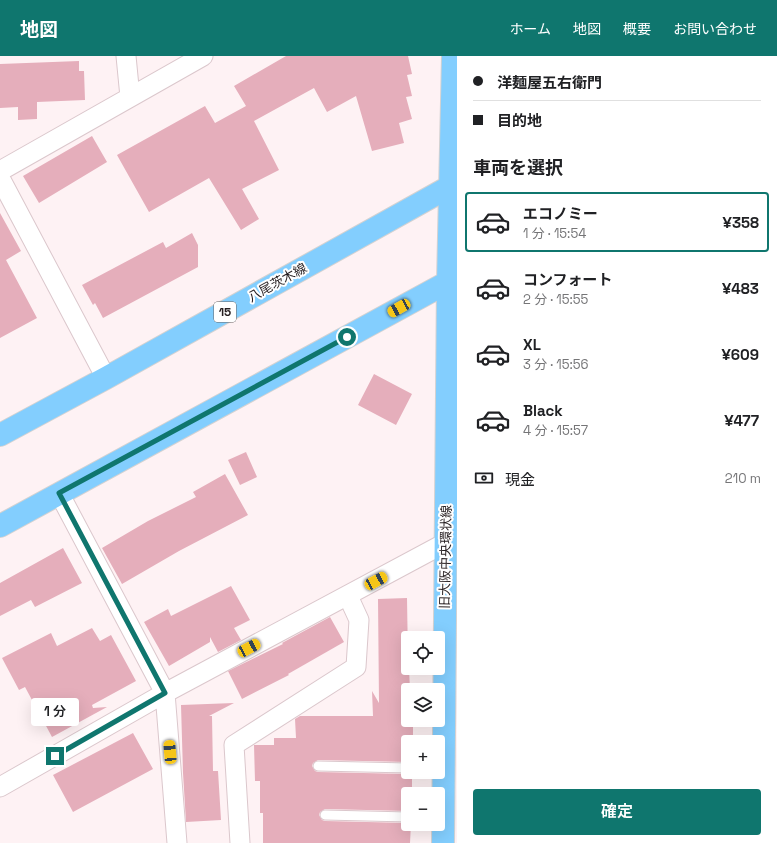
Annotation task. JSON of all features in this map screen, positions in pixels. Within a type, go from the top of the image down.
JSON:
[{"type":"main road","name":"旧大阪中央環状線","points":[[442,735],[445,543],[452,472],[448,282],[453,56]]},
{"type":"main road","name":"八尾茨木線","points":[[0,435],[106,378],[450,187]]},
{"type":"main road","points":[[0,526],[448,282]]},
{"type":"main road","name":"旧大阪中央環状線","points":[[442,831],[443,843]]},
{"type":"street","points":[[126,56],[130,97]]},
{"type":"street","points":[[0,171],[204,56]]},
{"type":"street","points":[[0,178],[106,378]]},
{"type":"street","points":[[59,493],[165,693],[177,843]]},
{"type":"street","points":[[0,787],[165,693],[445,543]]},
{"type":"street","points":[[240,843],[234,745],[356,667],[360,620],[348,596]]},
{"type":"lane","points":[[318,766],[401,768]]},
{"type":"lane","points":[[325,815],[401,817]]},
{"type":"building","points":[[286,56],[408,56],[412,74],[407,75],[412,96],[406,97],[412,119],[399,123],[404,143],[372,151],[356,96],[327,112],[314,88],[254,121],[279,170],[242,189],[259,219],[241,230],[209,178],[149,212],[117,155],[205,106],[215,123],[246,106],[234,86]]},
{"type":"building","points":[[79,61],[79,71],[84,71],[85,100],[37,102],[37,119],[18,120],[18,107],[0,108],[0,64]]},
{"type":"building","points":[[92,136],[107,162],[39,203],[23,176]]},
{"type":"building","points":[[0,213],[21,251],[6,260],[37,318],[0,338]]},
{"type":"building","points":[[192,233],[198,245],[198,267],[103,318],[95,303],[93,305],[82,285],[163,242],[166,248]]},
{"type":"building","points":[[374,374],[412,394],[396,425],[358,405]]},
{"type":"building","points":[[246,452],[257,477],[240,485],[228,460]]},
{"type":"building","points":[[225,474],[248,515],[179,551],[122,584],[102,548],[148,521],[196,497],[193,492]]},
{"type":"building","points":[[63,548],[82,583],[35,607],[31,600],[0,616],[0,583]]},
{"type":"building","points":[[231,586],[250,620],[234,628],[241,640],[218,652],[210,637],[210,642],[169,666],[144,622],[168,609],[171,616]]},
{"type":"building","points":[[407,598],[407,631],[401,631],[401,675],[409,675],[410,683],[401,683],[401,727],[413,727],[413,735],[401,735],[401,762],[318,760],[313,763],[312,766],[315,771],[318,772],[401,774],[401,779],[412,779],[412,787],[401,787],[401,811],[325,809],[320,812],[319,815],[322,820],[325,821],[401,823],[401,831],[411,831],[410,843],[263,843],[263,813],[260,813],[260,781],[255,781],[254,745],[274,745],[274,738],[296,738],[295,719],[300,716],[373,716],[372,691],[379,703],[378,599]]},
{"type":"building","points":[[330,617],[344,642],[288,674],[289,675],[242,699],[228,671],[283,644],[282,643]]},
{"type":"building","points":[[92,628],[100,641],[111,635],[136,681],[92,705],[93,708],[107,707],[52,737],[25,687],[19,690],[2,658],[51,633],[57,646]]},
{"type":"building","points":[[234,703],[209,716],[212,716],[213,771],[218,771],[221,820],[186,822],[181,705]]},
{"type":"building","points":[[133,733],[153,769],[73,812],[53,775]]},
{"type":"route","points":[[55,756],[165,693],[59,493],[347,337]]}]
